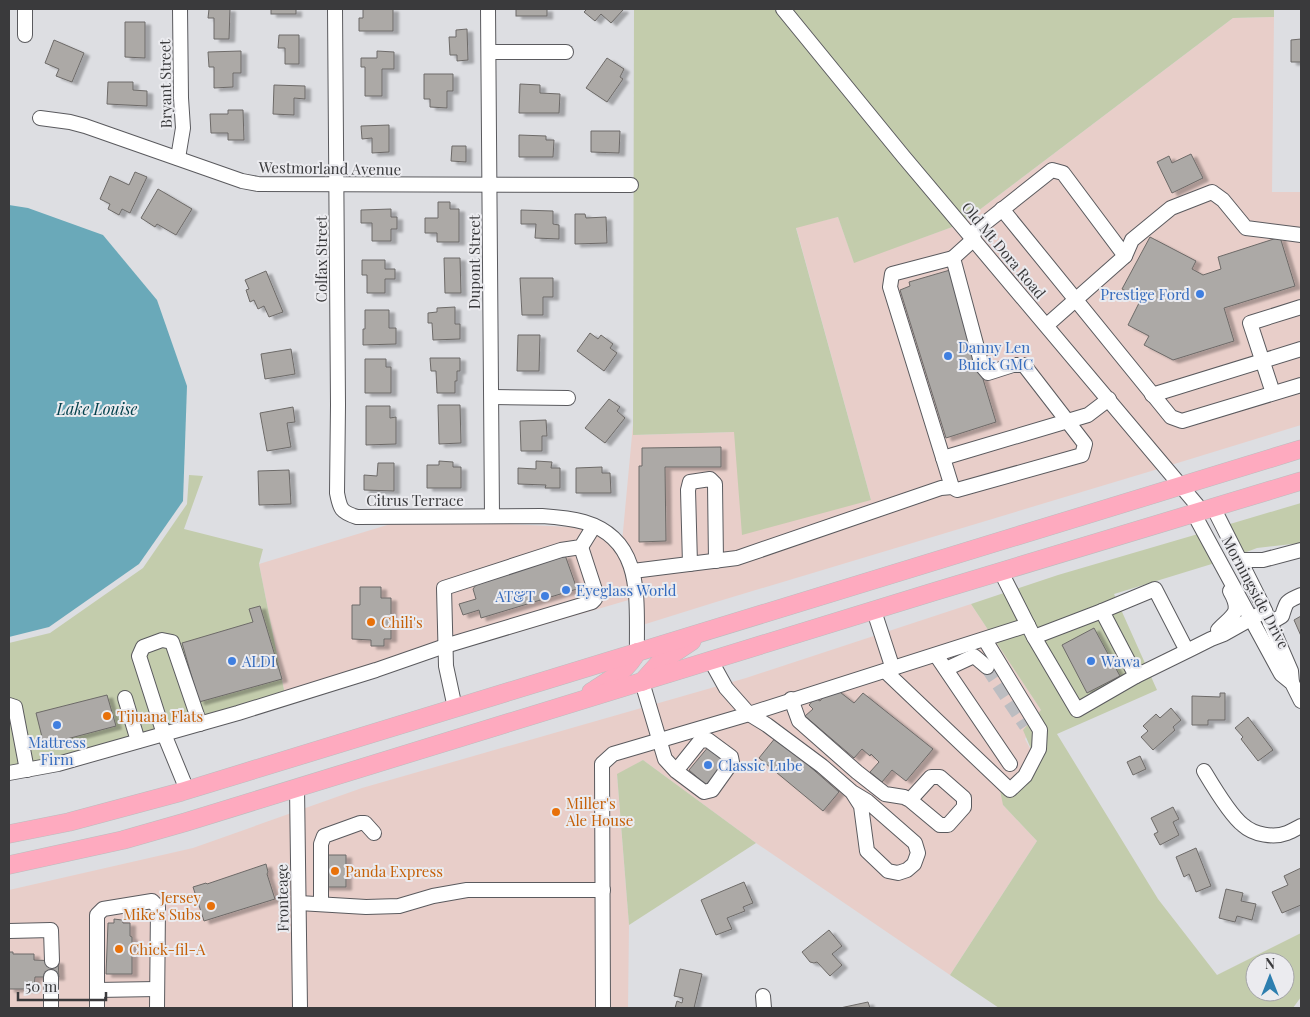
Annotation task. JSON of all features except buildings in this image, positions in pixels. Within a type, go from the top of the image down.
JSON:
[{"type":"main road","points":[[9,834],[78,820],[187,790],[1301,449]]},
{"type":"main road","points":[[9,865],[123,840],[1301,481]]},
{"type":"main road","points":[[642,682],[659,663],[710,630]]},
{"type":"main road","points":[[572,704],[624,670],[632,662],[637,652]]},
{"type":"street","points":[[25,9],[25,35]]},
{"type":"street","name":"Bryant Street","points":[[178,158],[183,128],[180,9]]},
{"type":"street","name":"Colfax Street","points":[[334,9],[337,493],[341,509]]},
{"type":"street","name":"Dupont Street","points":[[488,9],[492,516]]},
{"type":"street","name":"Old Mt Dora Road","points":[[783,9],[1180,486],[1203,511]]},
{"type":"street","points":[[489,52],[566,52]]},
{"type":"street","name":"Westmorland Avenue","points":[[40,118],[85,126],[242,181],[258,184],[631,185]]},
{"type":"street","points":[[952,487],[890,287],[892,274],[953,258],[1002,209],[1052,170],[1062,173],[1125,256]]},
{"type":"street","points":[[1047,325],[1125,256],[1132,240],[1171,208],[1212,192],[1223,200],[1246,228],[1301,234]]},
{"type":"street","points":[[1002,209],[1170,418],[1182,421],[1301,385]]},
{"type":"street","points":[[633,571],[737,558],[941,488],[952,487],[957,490],[1082,455],[1085,444],[1024,366],[1013,365],[988,373],[982,366],[953,258]]},
{"type":"street","points":[[1273,393],[1250,323],[1301,307]]},
{"type":"street","points":[[1152,395],[1301,349]]},
{"type":"street","points":[[492,397],[568,398]]},
{"type":"street","points":[[943,458],[1088,415],[1108,399]]},
{"type":"street","points":[[690,564],[688,490],[690,482],[710,479],[715,484],[716,561]]},
{"type":"street","name":"Citrus Terrace","points":[[341,509],[347,514],[357,517],[542,516],[570,519],[594,526],[613,538],[624,550],[633,571],[637,652]]},
{"type":"street","name":"Morningside Drive","points":[[1203,511],[1220,559],[1281,674],[1297,681]]},
{"type":"street","name":"Morningside Drive","points":[[1203,511],[1241,560],[1297,681],[1301,701]]},
{"type":"street","points":[[455,708],[446,666],[444,588],[561,550],[581,547],[594,526]]},
{"type":"street","points":[[9,773],[58,764],[200,724],[376,670],[445,646],[592,602],[595,599],[595,590],[581,547]]},
{"type":"street","points":[[1241,560],[1263,560],[1301,550]]},
{"type":"street","points":[[1211,639],[1219,628],[1230,620],[1235,611],[1236,602],[1218,564],[1220,559]]},
{"type":"street","points":[[1000,572],[1031,631],[1077,710],[1136,676],[1224,634],[1251,618],[1282,616],[1287,602],[1301,595]]},
{"type":"street","points":[[603,1008],[602,764],[613,754],[749,714],[791,699],[985,640],[1031,631],[1102,610],[1155,589],[1186,651]]},
{"type":"street","points":[[874,610],[889,670],[1010,790],[1025,776],[1039,749],[1040,730],[985,640]]},
{"type":"street","points":[[1102,610],[1136,676]]},
{"type":"street","points":[[187,790],[164,734],[139,656],[143,648],[162,640],[172,642],[200,724]]},
{"type":"street","points":[[936,655],[1010,764]]},
{"type":"street","points":[[946,670],[974,656],[987,667]]},
{"type":"street","points":[[711,661],[726,688],[749,714],[767,725],[822,766],[852,792],[867,801],[914,843],[918,853],[914,864],[907,870],[898,872],[888,871],[867,852],[860,806],[852,792]]},
{"type":"street","points":[[642,682],[665,759],[676,771]]},
{"type":"street","points":[[126,698],[138,741]]},
{"type":"street","points":[[791,699],[799,721],[858,772],[885,794],[904,796],[910,800]]},
{"type":"street","points":[[9,705],[15,707],[27,770]]},
{"type":"street","points":[[1026,726],[1039,749]]},
{"type":"street","points":[[1204,771],[1242,825],[1252,831],[1263,835],[1286,834],[1301,826]]},
{"type":"street","name":"Fronteage","points":[[297,788],[300,1008]]},
{"type":"street","points":[[321,904],[322,844],[324,836],[360,823],[365,823],[374,833]]},
{"type":"street","points":[[299,904],[366,907],[400,906],[433,896],[468,890],[603,890]]},
{"type":"street","points":[[97,1008],[97,916],[104,908],[152,901],[158,907],[157,1008]]},
{"type":"street","points":[[9,930],[51,930],[52,960]]},
{"type":"street","points":[[51,977],[51,1008]]},
{"type":"street","points":[[97,990],[158,989]]},
{"type":"shaded area","points":[[1274,17],[1272,192],[1301,192],[1301,425],[1171,465],[966,220],[1233,18]]},
{"type":"shaded area","points":[[838,217],[854,262],[955,226],[1158,469],[636,627],[632,599],[286,700],[259,564],[407,519],[592,528],[621,553],[634,414],[634,435],[734,432],[871,500],[796,227]]},
{"type":"shaded area","points":[[971,604],[1041,710],[1025,739],[1034,756],[1003,805],[1037,841],[950,975],[756,843],[643,760],[617,775],[629,925],[628,1008],[9,1008],[9,890],[193,848],[362,788],[746,678]]},
{"type":"green space","points":[[634,9],[775,9],[955,226],[854,263],[838,217],[796,228],[871,500],[742,535],[734,432],[633,435]]},
{"type":"green space","points":[[791,9],[1274,9],[1274,17],[1233,18],[966,220]]},
{"type":"green space","points":[[189,475],[203,476],[184,529],[263,549],[259,564],[286,700],[9,774],[9,643],[50,633],[143,568],[187,504]]},
{"type":"green space","points":[[1301,503],[1301,543],[1257,548],[1244,553],[1230,524]]},
{"type":"green space","points":[[1198,534],[1215,563],[1114,594],[1157,690],[1057,734],[1158,899],[1217,975],[1245,961],[1245,1002],[1295,1002],[1295,952],[1263,952],[1301,933],[1301,997],[1293,1008],[999,1008],[950,975],[1037,841],[1003,805],[1000,790],[1034,756],[1023,730],[1041,710],[971,604],[1058,575]]},
{"type":"green space","points":[[643,760],[756,843],[629,925],[617,774]]},
{"type":"water","name":"Lake Louise","points":[[9,205],[28,208],[103,235],[157,300],[187,386],[183,501],[139,564],[49,627],[9,637]]},
{"type":"tunnel","points":[[987,667],[1026,726]]},
{"type":"place","name":"Prestige Ford","points":[[1200,294]]},
{"type":"place","name":"Danny Len Buick GMC","points":[[948,356]]},
{"type":"place","name":"Eyeglass World","points":[[566,590]]},
{"type":"place","name":"AT&T","points":[[545,596]]},
{"type":"place","name":"Chili's","points":[[371,622]]},
{"type":"place","name":"ALDI","points":[[232,661]]},
{"type":"place","name":"Wawa","points":[[1091,661]]},
{"type":"place","name":"Tijuana Flats","points":[[107,716]]},
{"type":"place","name":"Mattress Firm","points":[[57,725]]},
{"type":"place","name":"Classic Lube","points":[[708,765]]},
{"type":"place","name":"Miller's Ale House","points":[[556,812]]},
{"type":"place","name":"Panda Express","points":[[335,871]]},
{"type":"place","name":"Jersey Mike's Subs","points":[[211,906]]},
{"type":"place","name":"Chick-fil-A","points":[[119,949]]}]
